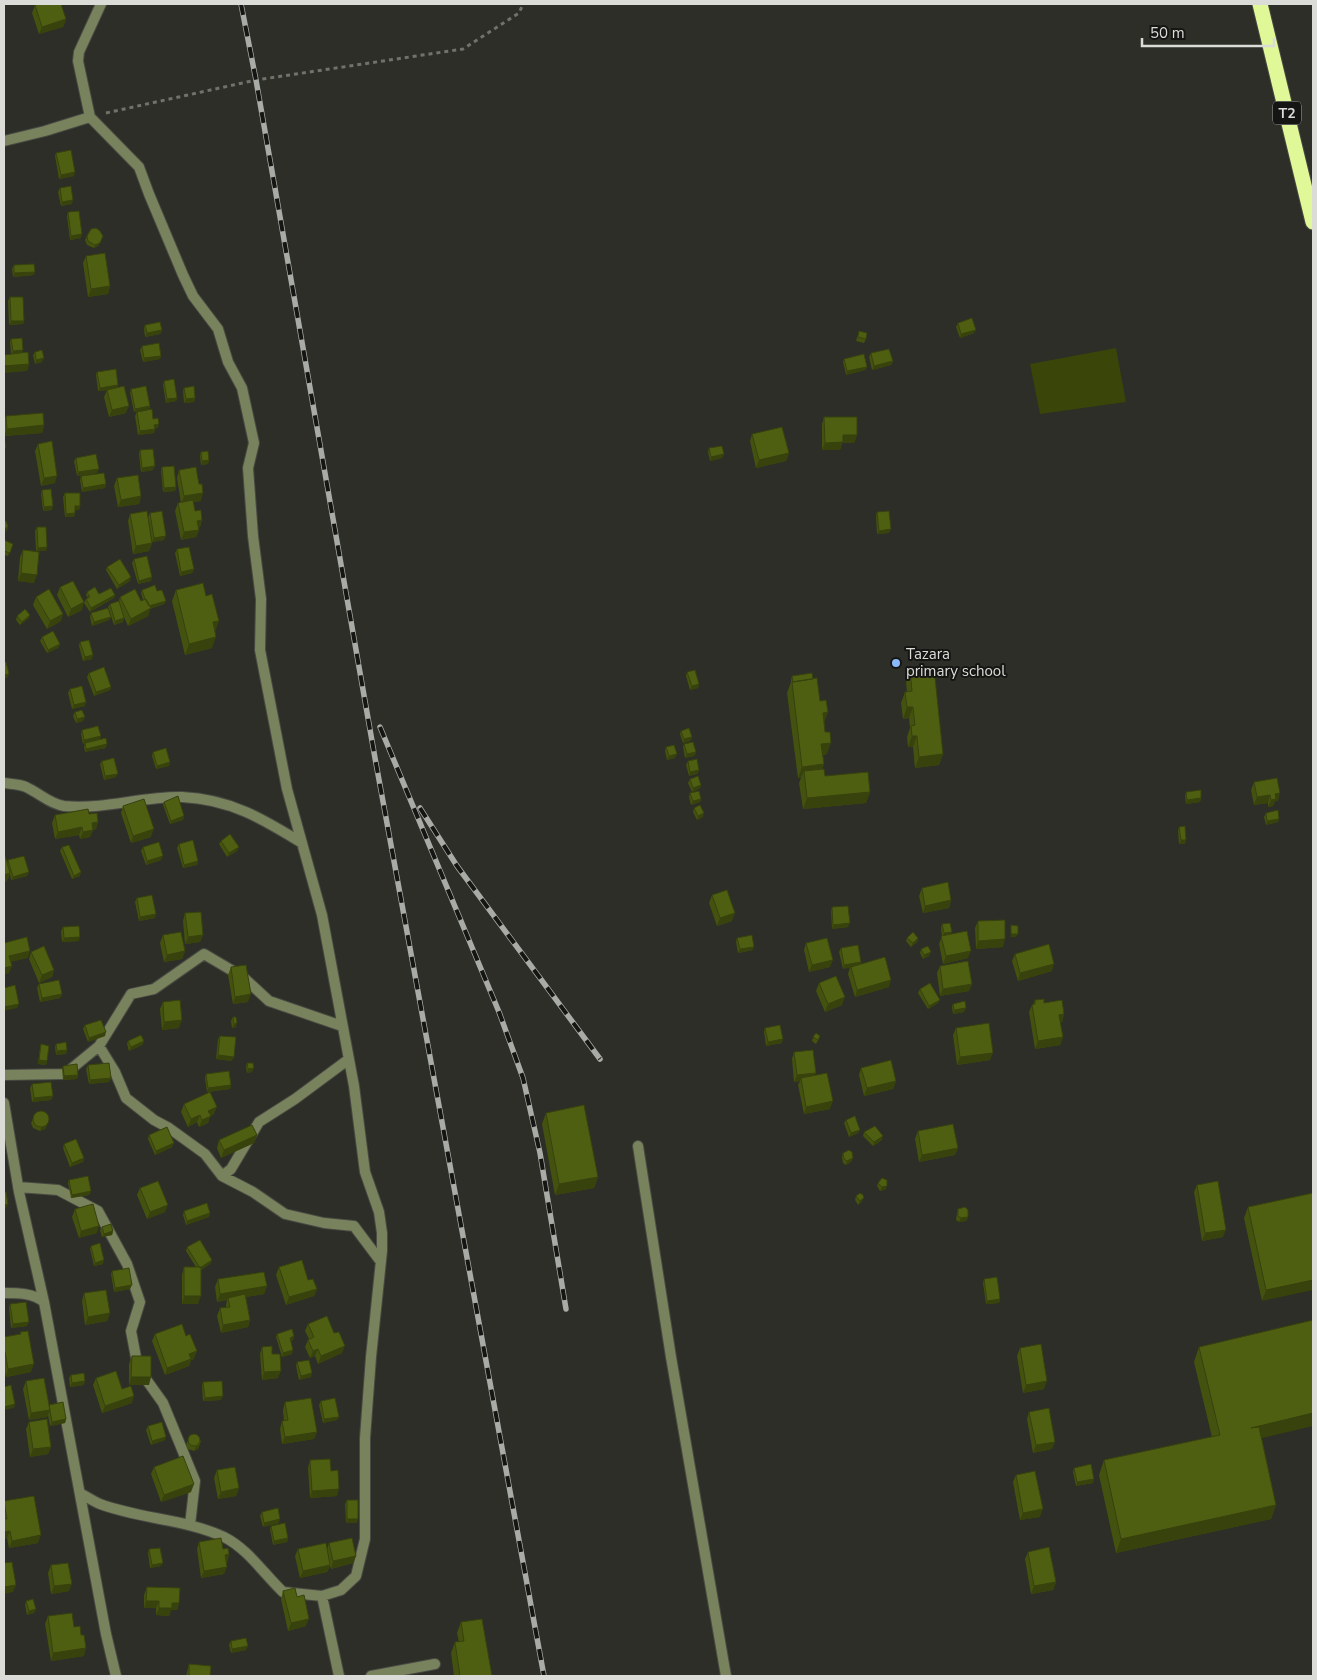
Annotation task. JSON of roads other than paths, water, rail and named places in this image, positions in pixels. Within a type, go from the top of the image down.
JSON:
[{"type":"highway","name":"T2","points":[[1260,4],[1313,222]]},
{"type":"street","points":[[80,1493],[100,1504],[190,1526],[224,1538],[247,1554],[283,1592],[322,1596],[341,1590],[356,1576],[365,1539],[365,1438],[382,1233],[379,1212],[365,1172],[349,1059],[322,915],[287,789],[260,650],[261,599],[253,536],[248,468],[254,443],[242,388],[228,362],[218,329],[193,296],[183,275],[139,167],[90,117],[78,61],[79,52],[101,4]]},
{"type":"street","points":[[4,141],[90,117]]},
{"type":"street","points":[[4,783],[25,787],[61,806],[92,808],[181,797],[216,801],[258,816],[302,843]]},
{"type":"street","points":[[4,1075],[65,1074],[99,1046],[131,994],[154,989],[204,954],[244,977],[268,1001],[342,1026]]},
{"type":"street","points":[[99,1046],[115,1072],[126,1098],[154,1120],[169,1128],[205,1154],[222,1176],[253,1192],[285,1214],[324,1223],[354,1226],[381,1262]]},
{"type":"street","points":[[222,1176],[231,1169],[259,1122],[295,1099],[349,1059]]},
{"type":"street","points":[[4,1103],[18,1187],[44,1302],[106,1634],[116,1676]]},
{"type":"street","points":[[638,1146],[671,1357],[726,1676]]},
{"type":"street","points":[[18,1187],[58,1190],[98,1211],[127,1264],[140,1302],[131,1331],[138,1368],[163,1403],[195,1481],[190,1526]]},
{"type":"street","points":[[4,1294],[17,1293],[37,1296],[44,1302]]},
{"type":"street","points":[[322,1596],[339,1676]]},
{"type":"street","points":[[371,1676],[435,1664]]},
{"type":"railway","points":[[241,4],[375,758],[544,1676]]},
{"type":"railway","points":[[380,727],[499,1012],[523,1078],[540,1153],[566,1309]]},
{"type":"railway","points":[[420,808],[457,866],[600,1059]]},
{"type":"place","name":"Tazara primary school","points":[[896,663]]}]
